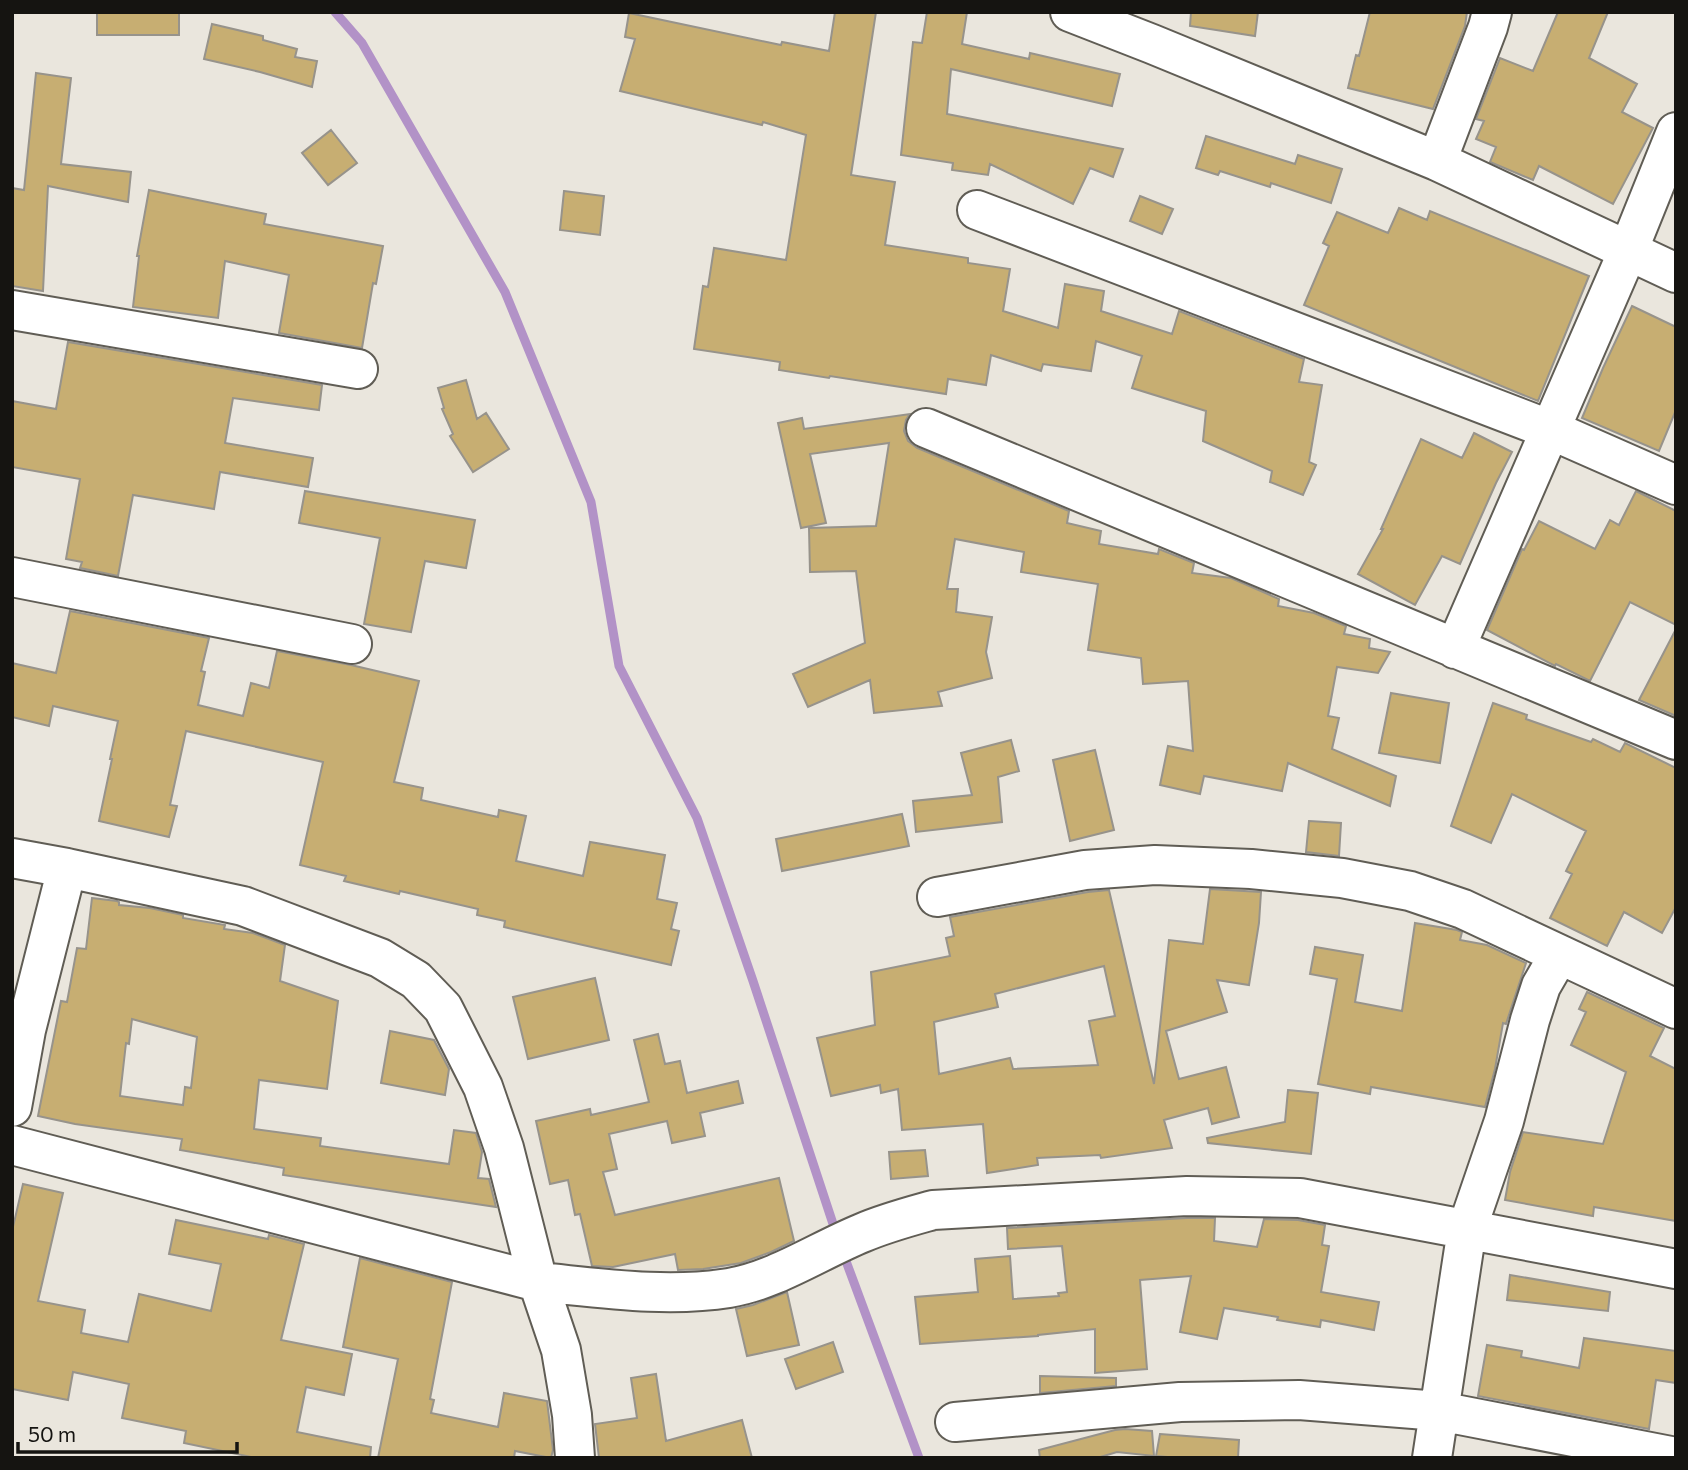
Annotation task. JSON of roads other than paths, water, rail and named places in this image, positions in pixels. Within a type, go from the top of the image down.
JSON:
[{"type":"street","points":[[1070,12],[1437,161],[1676,273]]},
{"type":"street","points":[[1437,161],[1492,12]]},
{"type":"street","points":[[1455,649],[1628,251],[1676,132]]},
{"type":"street","points":[[977,210],[1551,430],[1676,485]]},
{"type":"street","points":[[12,310],[358,369]]},
{"type":"street","points":[[926,428],[1676,740]]},
{"type":"street","points":[[12,577],[352,644]]},
{"type":"street","points":[[12,859],[67,868],[243,906],[380,958],[416,980],[443,1008],[483,1087],[504,1148],[538,1282],[561,1350],[572,1415],[575,1458]]},
{"type":"street","points":[[937,897],[1085,870],[1155,865],[1251,869],[1342,878],[1410,891],[1463,909],[1676,1009]]},
{"type":"street","points":[[12,1107],[26,1030],[67,868]]},
{"type":"street","points":[[1432,1458],[1467,1229],[1504,1121],[1541,986],[1559,956]]},
{"type":"street","points":[[12,1145],[538,1282],[626,1291],[676,1292],[730,1287],[767,1277],[861,1233],[933,1210],[1187,1196],[1300,1198],[1676,1269]]},
{"type":"street","points":[[955,1422],[1180,1402],[1299,1400],[1439,1412],[1676,1457]]},
{"type":"waterway","points":[[335,12],[362,43],[505,292],[591,502],[619,666],[697,818],[837,1236]]},
{"type":"waterway","points":[[843,1253],[919,1458]]}]
